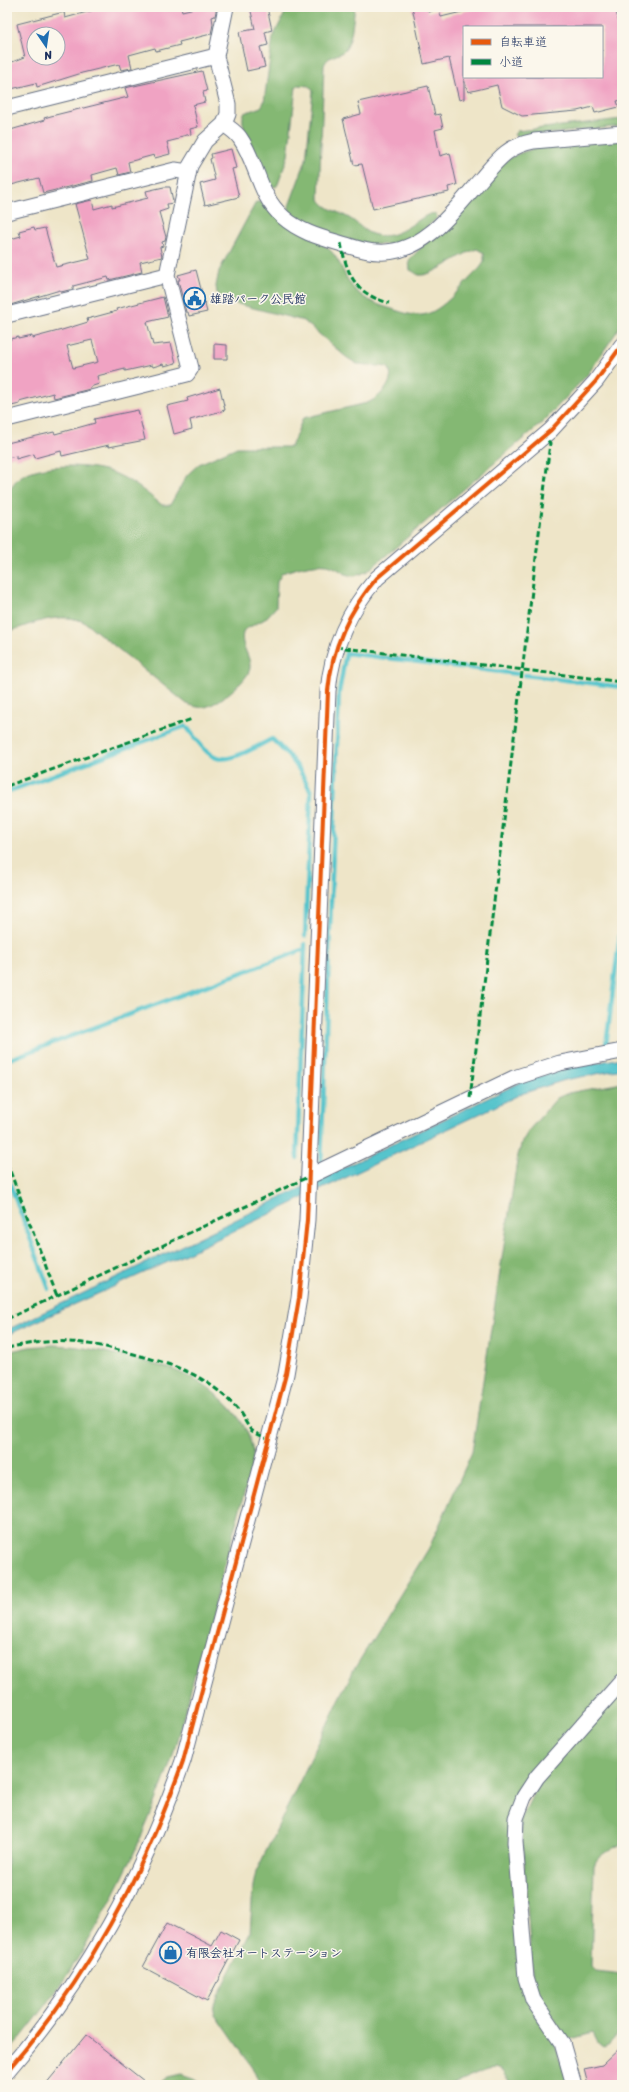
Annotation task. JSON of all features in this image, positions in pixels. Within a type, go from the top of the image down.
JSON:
[{"type":"street","points":[[7,419],[187,374],[191,368],[167,275],[188,172],[197,153],[205,141],[224,124],[228,114],[228,104],[216,56],[226,7]]},
{"type":"street","points":[[7,108],[216,56]]},
{"type":"street","points":[[224,124],[240,137],[266,194],[281,216],[298,228],[318,237],[378,252],[402,250],[414,245],[439,226],[498,158],[508,149],[534,141],[622,133]]},
{"type":"street","points":[[7,212],[176,170],[188,172]]},
{"type":"street","points":[[7,316],[167,275]]},
{"type":"street","points":[[7,2071],[57,2009],[108,1931],[150,1848],[183,1761],[286,1374],[299,1298],[308,1198],[328,691],[336,646],[357,603],[377,578],[551,430],[596,381],[622,345]]},
{"type":"street","points":[[309,1178],[514,1078],[560,1062],[622,1052]]},
{"type":"street","points":[[574,2085],[562,2043],[533,2000],[526,1978],[515,1842],[516,1818],[524,1796],[537,1777],[622,1681]]},
{"type":"green space","points":[[288,7],[355,7],[347,48],[341,53],[332,56],[324,65],[319,198],[329,208],[352,220],[369,233],[383,236],[402,231],[425,216],[436,214],[437,218],[409,239],[399,243],[387,244],[357,242],[341,238],[311,226],[289,212],[289,206],[306,160],[313,91],[309,86],[298,85],[296,87],[288,156],[278,184],[276,187],[269,185],[251,149],[244,128],[243,119],[244,113],[261,107],[264,102],[273,37]]},
{"type":"green space","points":[[622,119],[622,126],[519,137],[514,135],[517,131]]},
{"type":"green space","points":[[622,140],[622,324],[588,374],[544,421],[369,570],[355,576],[346,574],[326,565],[315,565],[282,573],[277,582],[276,607],[265,619],[244,630],[243,640],[249,658],[250,668],[244,679],[232,691],[217,702],[205,707],[187,704],[86,623],[76,619],[56,618],[37,622],[7,632],[7,494],[20,477],[29,472],[54,467],[68,466],[95,468],[116,474],[140,488],[162,505],[170,505],[187,475],[199,464],[237,447],[291,447],[303,418],[372,401],[382,393],[389,383],[390,372],[388,367],[357,364],[346,357],[304,321],[226,301],[217,293],[216,286],[219,271],[256,202],[261,202],[329,249],[337,258],[351,285],[363,297],[377,304],[399,311],[422,315],[437,309],[453,296],[480,268],[484,262],[484,253],[477,249],[470,251],[439,269],[425,275],[419,275],[410,270],[409,260],[503,163],[514,156],[543,147],[560,144]]},
{"type":"green space","points":[[622,1083],[622,1674],[520,1794],[521,1979],[552,2034],[569,2085],[511,2085],[502,2071],[495,2068],[487,2069],[451,2085],[260,2085],[252,2067],[216,2015],[214,2004],[250,1933],[253,1886],[256,1872],[353,1671],[429,1548],[472,1452],[518,1155],[522,1142],[529,1130],[557,1098],[568,1093]]},
{"type":"green space","points":[[53,1345],[89,1349],[123,1356],[174,1370],[196,1380],[208,1388],[231,1408],[240,1420],[248,1433],[252,1447],[253,1461],[172,1758],[141,1838],[104,1914],[83,1951],[60,1986],[7,2054],[7,1352],[29,1347]]},
{"type":"green space","points":[[622,1687],[622,1844],[598,1858],[594,1866],[591,1966],[596,1971],[622,1974],[623,2004],[620,2026],[617,2036],[611,2043],[603,2047],[598,2043],[593,2033],[567,2040],[533,1988],[521,1819],[540,1780]]},
{"type":"green space","points":[[181,2074],[207,2085],[156,2085],[168,2077]]},
{"type":"water","points":[[622,1058],[622,1069],[565,1080],[521,1094],[190,1252],[7,1335],[7,1330],[517,1084],[562,1069]]},
{"type":"building","points":[[97,7],[181,7],[182,11],[199,7],[217,7],[215,16],[212,17],[213,24],[211,34],[179,42],[180,45],[156,51],[155,48],[129,55],[132,68],[121,70],[119,64],[82,73],[37,87],[36,83],[7,90],[7,64],[25,57],[17,24],[64,12],[65,18],[98,9]]},
{"type":"building","points":[[250,7],[267,7],[272,30],[265,32],[268,45],[260,47],[265,67],[247,71],[239,32],[255,29]]},
{"type":"building","points":[[412,7],[427,7],[428,12],[439,9],[441,17],[482,7],[615,7],[622,36],[622,100],[617,101],[619,107],[595,113],[593,107],[577,111],[522,116],[502,106],[497,85],[468,92],[464,79],[464,99],[459,100],[449,58],[424,64]]},
{"type":"building","points":[[202,71],[207,91],[203,92],[205,102],[193,105],[198,127],[190,129],[191,134],[167,142],[170,154],[155,158],[154,155],[128,162],[130,172],[119,175],[117,168],[92,175],[93,181],[43,193],[39,178],[7,186],[7,131],[45,120],[44,118],[51,116],[128,97],[125,88]]},
{"type":"building","points":[[428,86],[435,115],[440,114],[443,128],[435,130],[440,156],[450,153],[457,185],[448,187],[449,192],[373,209],[362,164],[354,165],[343,119],[361,114],[358,102]]},
{"type":"building","points":[[231,149],[236,168],[232,169],[239,197],[205,205],[200,184],[215,180],[210,159],[212,158],[211,154]]},
{"type":"building","points":[[170,187],[173,203],[167,204],[168,209],[159,212],[166,237],[165,241],[162,242],[163,246],[160,247],[162,257],[140,262],[142,272],[109,280],[108,277],[73,286],[73,289],[61,292],[60,290],[7,306],[7,240],[21,236],[19,231],[34,227],[35,230],[45,228],[56,267],[90,259],[75,204],[92,200],[94,209],[112,204],[112,207],[148,198],[146,191]]},
{"type":"building","name":"雄踏パーク公民館","points":[[196,270],[207,312],[189,316],[188,312],[186,312],[178,275]]},
{"type":"building","points":[[163,297],[168,317],[147,322],[153,345],[171,343],[176,363],[164,366],[163,364],[153,367],[152,365],[125,371],[125,369],[97,376],[99,384],[90,387],[90,389],[54,398],[53,393],[7,407],[7,340],[18,337],[18,339],[32,336],[32,338],[62,330],[88,322],[87,319],[117,311],[116,309]],"holes":[[[92,340],[98,362],[73,368],[67,346]]]},
{"type":"building","points":[[214,344],[227,345],[227,359],[214,359]]},
{"type":"building","points":[[220,388],[225,410],[190,420],[192,429],[174,434],[167,406],[188,401],[187,398]]},
{"type":"building","points":[[138,410],[145,440],[109,447],[109,445],[62,456],[61,451],[35,458],[34,454],[16,459],[16,456],[7,458],[7,443],[54,432],[55,434],[95,423],[94,419]]},
{"type":"building","points":[[167,1923],[212,1946],[221,1930],[239,1940],[207,2001],[143,1967]]},
{"type":"building","points":[[86,2035],[149,2085],[45,2085]]},
{"type":"building","points":[[622,2046],[622,2085],[588,2085],[584,2069],[602,2065]]},
{"type":"waterway","points":[[321,1162],[339,692],[346,653],[518,674]]},
{"type":"waterway","points":[[525,675],[622,687]]},
{"type":"waterway","points":[[7,792],[186,726],[204,749],[217,758],[224,759],[241,754],[272,739],[285,752],[303,775],[311,792],[305,936]]},
{"type":"waterway","points":[[606,1046],[622,918]]},
{"type":"waterway","points":[[297,1158],[305,944]]},
{"type":"waterway","points":[[7,1060],[305,949]]},
{"type":"waterway","points":[[7,1176],[49,1289]]},
{"type":"marked path","points":[[341,243],[346,265],[355,282],[368,294],[389,303]]},
{"type":"marked path","points":[[470,1098],[550,443],[544,436]]},
{"type":"marked path","points":[[336,647],[622,682]]},
{"type":"marked path","points":[[7,786],[192,719]]},
{"type":"marked path","points":[[7,1163],[57,1296]]},
{"type":"marked path","points":[[7,1319],[310,1176]]},
{"type":"marked path","points":[[7,1348],[43,1342],[75,1342],[123,1351],[171,1365],[199,1377],[216,1389],[238,1410],[251,1430],[270,1439]]},
{"type":"cycle path","points":[[7,2071],[63,2000],[110,1925],[131,1886],[167,1804],[183,1761],[286,1374],[299,1298],[307,1220],[328,691],[333,660],[338,645],[350,617],[377,578],[551,430],[596,381],[622,345]]},
{"type":"place","name":"雄踏パーク公民館","points":[[194,299]]},
{"type":"place","name":"有限会社オートステーション","points":[[171,1953]]}]
